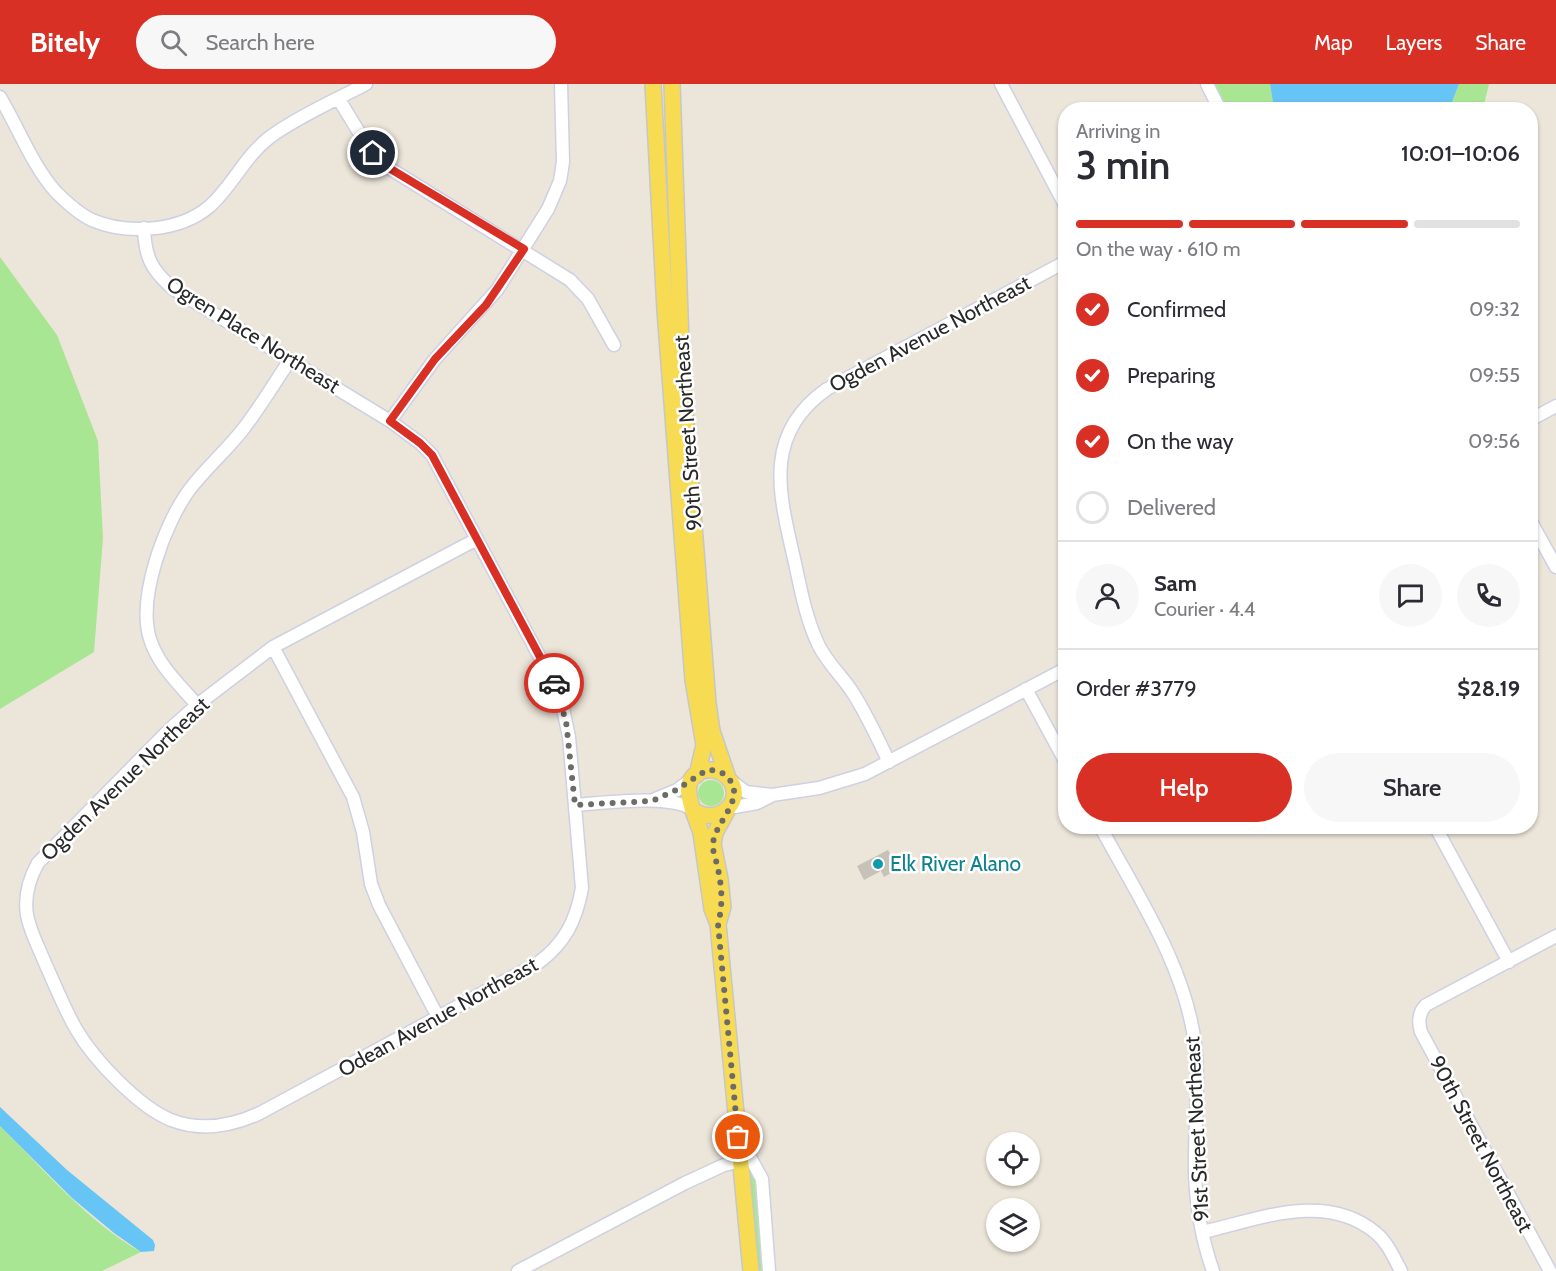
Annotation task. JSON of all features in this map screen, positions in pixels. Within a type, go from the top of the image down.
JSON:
[{"type":"main road","name":"90th Street Northeast","points":[[654,84],[666,321],[693,680],[704,744],[696,776]]},
{"type":"main road","name":"90th Street Northeast","points":[[672,84],[682,373],[708,703],[712,731],[729,780]]},
{"type":"main road","points":[[718,924],[723,907],[713,844],[715,833],[734,796],[729,780],[714,770],[696,776],[688,789],[688,796],[701,833],[712,909],[718,924],[751,1271]]},
{"type":"main road","points":[[692,809],[698,814],[713,816],[729,808]]},
{"type":"street","points":[[0,98],[43,174],[54,190],[69,204],[89,219],[105,225],[144,228],[176,223],[207,208],[221,195],[253,153],[269,138],[366,84]]},
{"type":"street","points":[[390,421],[435,359],[486,305],[548,209],[560,182],[563,162],[561,84]]},
{"type":"street","points":[[1001,84],[1058,192]]},
{"type":"street","points":[[1208,84],[1216,102]]},
{"type":"street","points":[[338,98],[358,133],[378,159],[570,280],[588,299],[614,345]]},
{"type":"street","name":"Ogren Place Northeast","points":[[144,228],[146,253],[162,279],[172,288],[390,421],[427,449],[477,538]]},
{"type":"street","name":"Ogden Avenue Northeast","points":[[889,762],[853,694],[819,647],[805,611],[779,492],[778,478],[786,441],[801,413],[815,397],[826,389],[1058,266]]},
{"type":"street","points":[[197,705],[156,655],[147,628],[149,586],[171,520],[191,488],[244,428],[290,360]]},
{"type":"street","points":[[1538,416],[1556,406]]},
{"type":"street","points":[[1538,534],[1556,567]]},
{"type":"street","name":"Ogden Avenue Northeast","points":[[28,882],[38,863],[147,752],[197,705],[273,647],[477,538]]},
{"type":"street","name":"Odean Avenue Northeast","points":[[28,882],[26,901],[32,931],[76,1030],[124,1086],[156,1113],[188,1125],[215,1126],[244,1121],[538,963],[560,944],[568,933],[578,909],[582,888],[569,737],[562,704],[550,674],[477,538]]},
{"type":"street","points":[[273,647],[352,797],[363,832],[371,884],[379,905],[438,1017]]},
{"type":"street","points":[[729,780],[746,792],[772,795],[835,784],[865,774],[1058,673]]},
{"type":"street","points":[[1026,689],[1058,748]]},
{"type":"street","points":[[652,801],[676,790],[696,776]]},
{"type":"street","points":[[729,808],[757,803],[772,795]]},
{"type":"street","points":[[575,805],[652,801],[684,804],[692,809]]},
{"type":"street","name":"91st Street Northeast","points":[[1104,834],[1163,942],[1180,983],[1189,1013],[1197,1064],[1195,1171],[1203,1232],[1213,1271]]},
{"type":"street","points":[[1439,834],[1509,962],[1556,936]]},
{"type":"street","name":"90th Street Northeast","points":[[1509,962],[1426,1005],[1419,1014],[1421,1032],[1550,1271]]},
{"type":"street","points":[[518,1271],[685,1183],[724,1165],[751,1159],[762,1179],[769,1271]]},
{"type":"street","points":[[1203,1232],[1288,1212],[1312,1209],[1337,1212],[1360,1222],[1377,1233],[1389,1248],[1401,1271]]},
{"type":"green space","points":[[1212,84],[1270,84],[1273,102],[1221,102]]},
{"type":"green space","points":[[1459,84],[1489,84],[1485,102],[1452,102]]},
{"type":"green space","points":[[0,257],[57,335],[98,441],[103,538],[94,652],[0,709]]},
{"type":"green space","points":[[711,780],[720,784],[724,793],[720,802],[711,806],[702,802],[698,793],[702,784]]},
{"type":"green space","points":[[0,1126],[85,1211],[141,1252],[102,1271],[0,1271]]},
{"type":"green space","points":[[749,1168],[756,1177],[766,1271],[758,1271]]},
{"type":"water","points":[[1270,84],[1459,84],[1452,102],[1273,102]]},
{"type":"water","points":[[0,1107],[67,1170],[153,1240],[154,1251],[141,1252],[72,1198],[0,1126]]},
{"type":"building","name":"Elk River Alano","points":[[888,850],[898,869],[884,877],[881,871],[864,880],[857,866]]},
{"type":"way so far","points":[[554,683],[566,721],[575,805],[652,801],[676,790],[700,772],[707,770],[720,772],[731,781],[734,796],[715,833],[713,844],[723,907],[718,924],[738,1137]]},
{"type":"place","name":"Elk River Alano","points":[[878,864]]},
{"type":"route","points":[[373,153],[389,168],[524,249],[486,305],[435,359],[390,421],[432,455],[554,683]]}]
